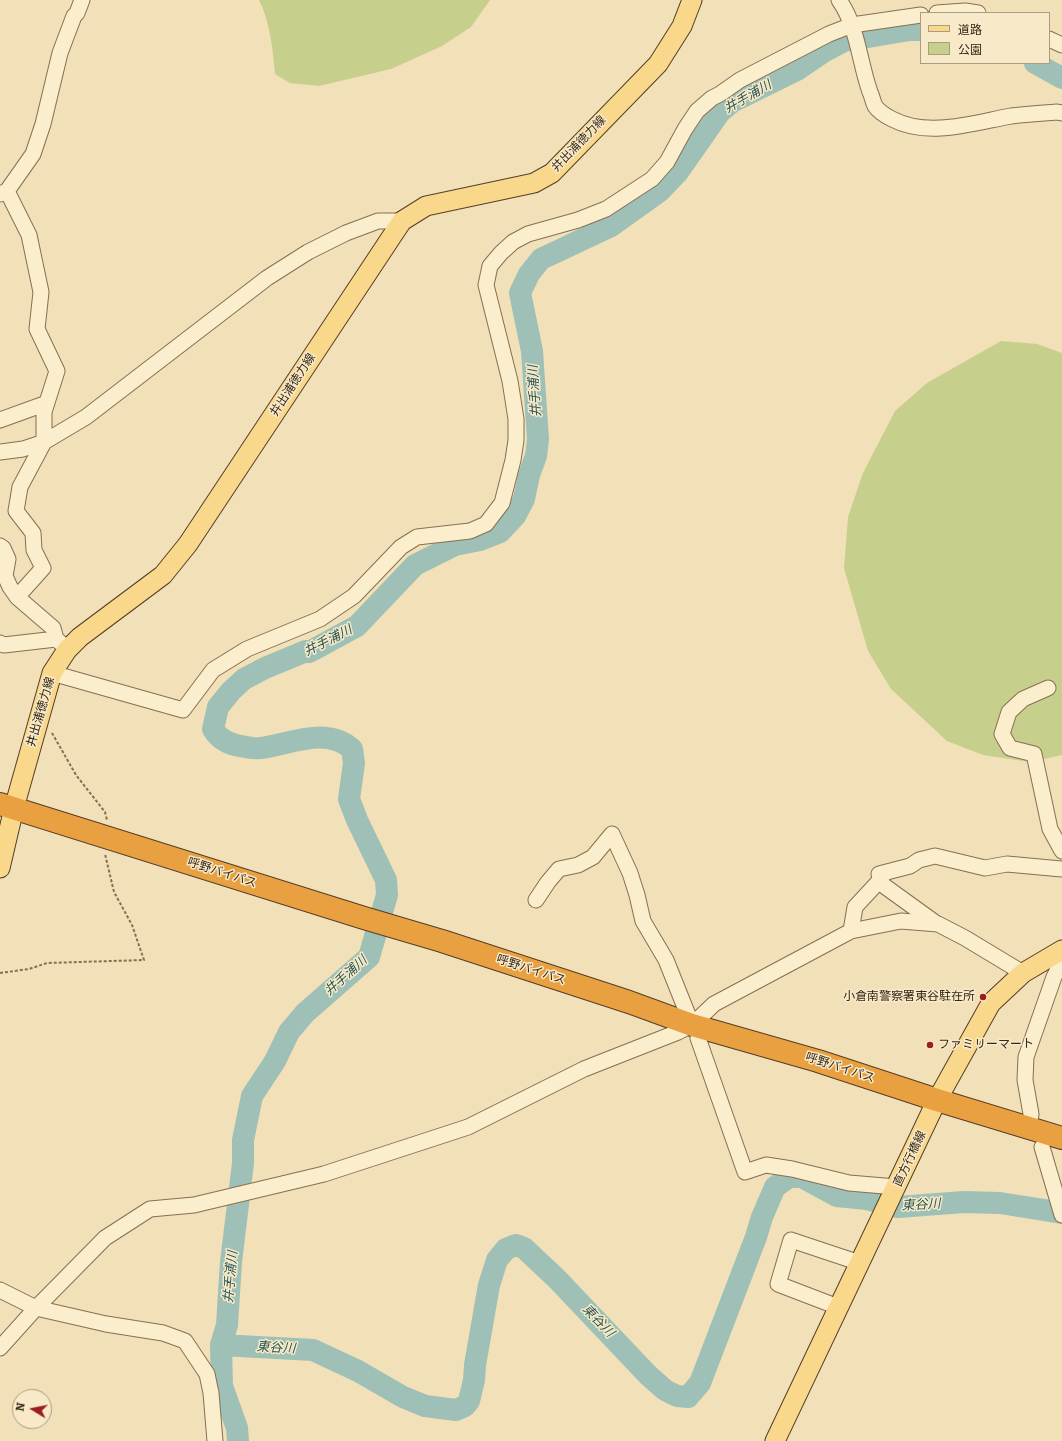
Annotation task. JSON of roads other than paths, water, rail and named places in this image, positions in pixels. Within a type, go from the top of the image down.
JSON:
[{"type":"highway","name":"呼野バイパス","points":[[6,814],[391,933],[690,1032],[818,1060],[934,1106],[1052,1150]]},
{"type":"highway","name":"呼野バイパス","points":[[934,1106],[1029,1128],[1062,1138]]},
{"type":"main road","name":"井出浦徳力線","points":[[0,868],[6,814],[41,714],[52,673],[62,644],[80,637],[163,575],[188,544],[402,221],[426,206],[534,183],[552,173],[658,64],[682,26],[692,0]]},
{"type":"main road","name":"直方行橋線","points":[[775,1441],[934,1106],[991,1003],[1023,974],[1060,951]]},
{"type":"street","points":[[17,597],[42,568],[34,550],[33,533],[16,511],[20,487],[44,442],[44,412],[57,371],[37,329],[41,292],[28,235],[4,193],[33,154],[43,124],[60,54],[74,16],[77,13],[82,0]]},
{"type":"street","points":[[839,0],[847,11],[852,25],[875,107],[886,116],[898,122],[922,129],[948,128],[1017,115],[1057,112],[1062,113]]},
{"type":"street","points":[[951,12],[972,12]]},
{"type":"street","points":[[52,673],[183,710],[213,670],[247,650],[320,619],[354,596],[401,547],[417,537],[470,531],[486,524],[502,503],[513,460],[516,426],[510,381],[486,285],[490,266],[501,253],[513,242],[528,234],[578,220],[606,209],[652,179],[667,162],[697,111],[712,98],[740,80],[829,34],[852,25],[920,15]]},
{"type":"street","points":[[1050,39],[1062,45]]},
{"type":"street","points":[[0,452],[23,449],[44,442],[86,417],[266,278],[308,252],[346,232],[378,221],[402,221]]},
{"type":"street","points":[[0,420],[46,403]]},
{"type":"street","points":[[0,546],[8,560],[5,576],[17,597],[54,628],[62,644],[4,645],[0,643]]},
{"type":"street","points":[[1048,688],[1023,699],[1009,712],[1002,734],[1010,748],[1034,754],[1050,829],[1062,851]]},
{"type":"street","points":[[536,900],[559,869],[578,865],[593,857],[612,834],[630,873],[643,921],[666,960],[690,1032],[745,1172],[766,1165],[792,1169],[849,1183],[896,1187]]},
{"type":"street","points":[[1023,974],[965,938],[938,924],[883,885],[879,874],[910,866],[919,860],[935,856],[985,868],[1007,864],[1062,870]]},
{"type":"street","points":[[851,931],[855,907],[881,879]]},
{"type":"street","points":[[0,1348],[36,1308],[105,1238],[150,1209],[194,1205],[324,1174],[468,1127],[584,1069],[690,1032],[714,1004],[851,931],[901,921],[938,924]]},
{"type":"street","points":[[1029,1128],[1031,1114],[1025,1080],[1026,1057],[1060,965],[1060,951]]},
{"type":"street","points":[[1052,1150],[1057,1198],[1062,1215]]},
{"type":"street","points":[[838,1307],[778,1284],[791,1240],[860,1263]]},
{"type":"street","points":[[0,1290],[36,1308],[106,1324],[163,1333],[185,1340],[207,1374],[211,1393],[215,1441]]},
{"type":"waterway","name":"井手浦川","points":[[238,1441],[237,1428],[222,1386],[221,1345],[227,1325],[231,1262],[243,1163],[243,1140],[252,1096],[275,1061],[289,1032],[305,1013],[369,957],[387,895],[386,880],[357,820],[349,799],[354,763],[352,749],[342,742],[320,738],[308,738],[259,748],[232,744],[221,738],[213,729],[218,707],[231,691],[244,679],[265,668],[306,651],[309,652],[357,626],[415,565],[455,545],[480,540],[500,532],[515,516],[524,499],[529,475],[536,456],[538,439],[532,351],[520,293],[529,274],[541,259],[611,226],[660,191],[678,172],[720,112],[732,102],[797,70],[825,51],[844,41],[910,30],[920,30]]},
{"type":"waterway","name":"井手浦川","points":[[1037,64],[1062,78]]},
{"type":"waterway","name":"東谷川","points":[[221,1345],[313,1350],[358,1371],[403,1397],[425,1406],[456,1410],[465,1406],[469,1401],[474,1380],[475,1365],[489,1285],[497,1260],[506,1249],[516,1245],[524,1248],[557,1279],[648,1375],[665,1390],[677,1396],[688,1397],[700,1383],[756,1237],[762,1217],[775,1187],[789,1177],[802,1177],[837,1196],[867,1199],[898,1207],[964,1202],[1000,1203],[1062,1213]]},
{"type":"place","name":"小倉南警察署東谷駐在所","points":[[983,997]]},
{"type":"place","name":"ファミリーマート","points":[[930,1045]]}]
